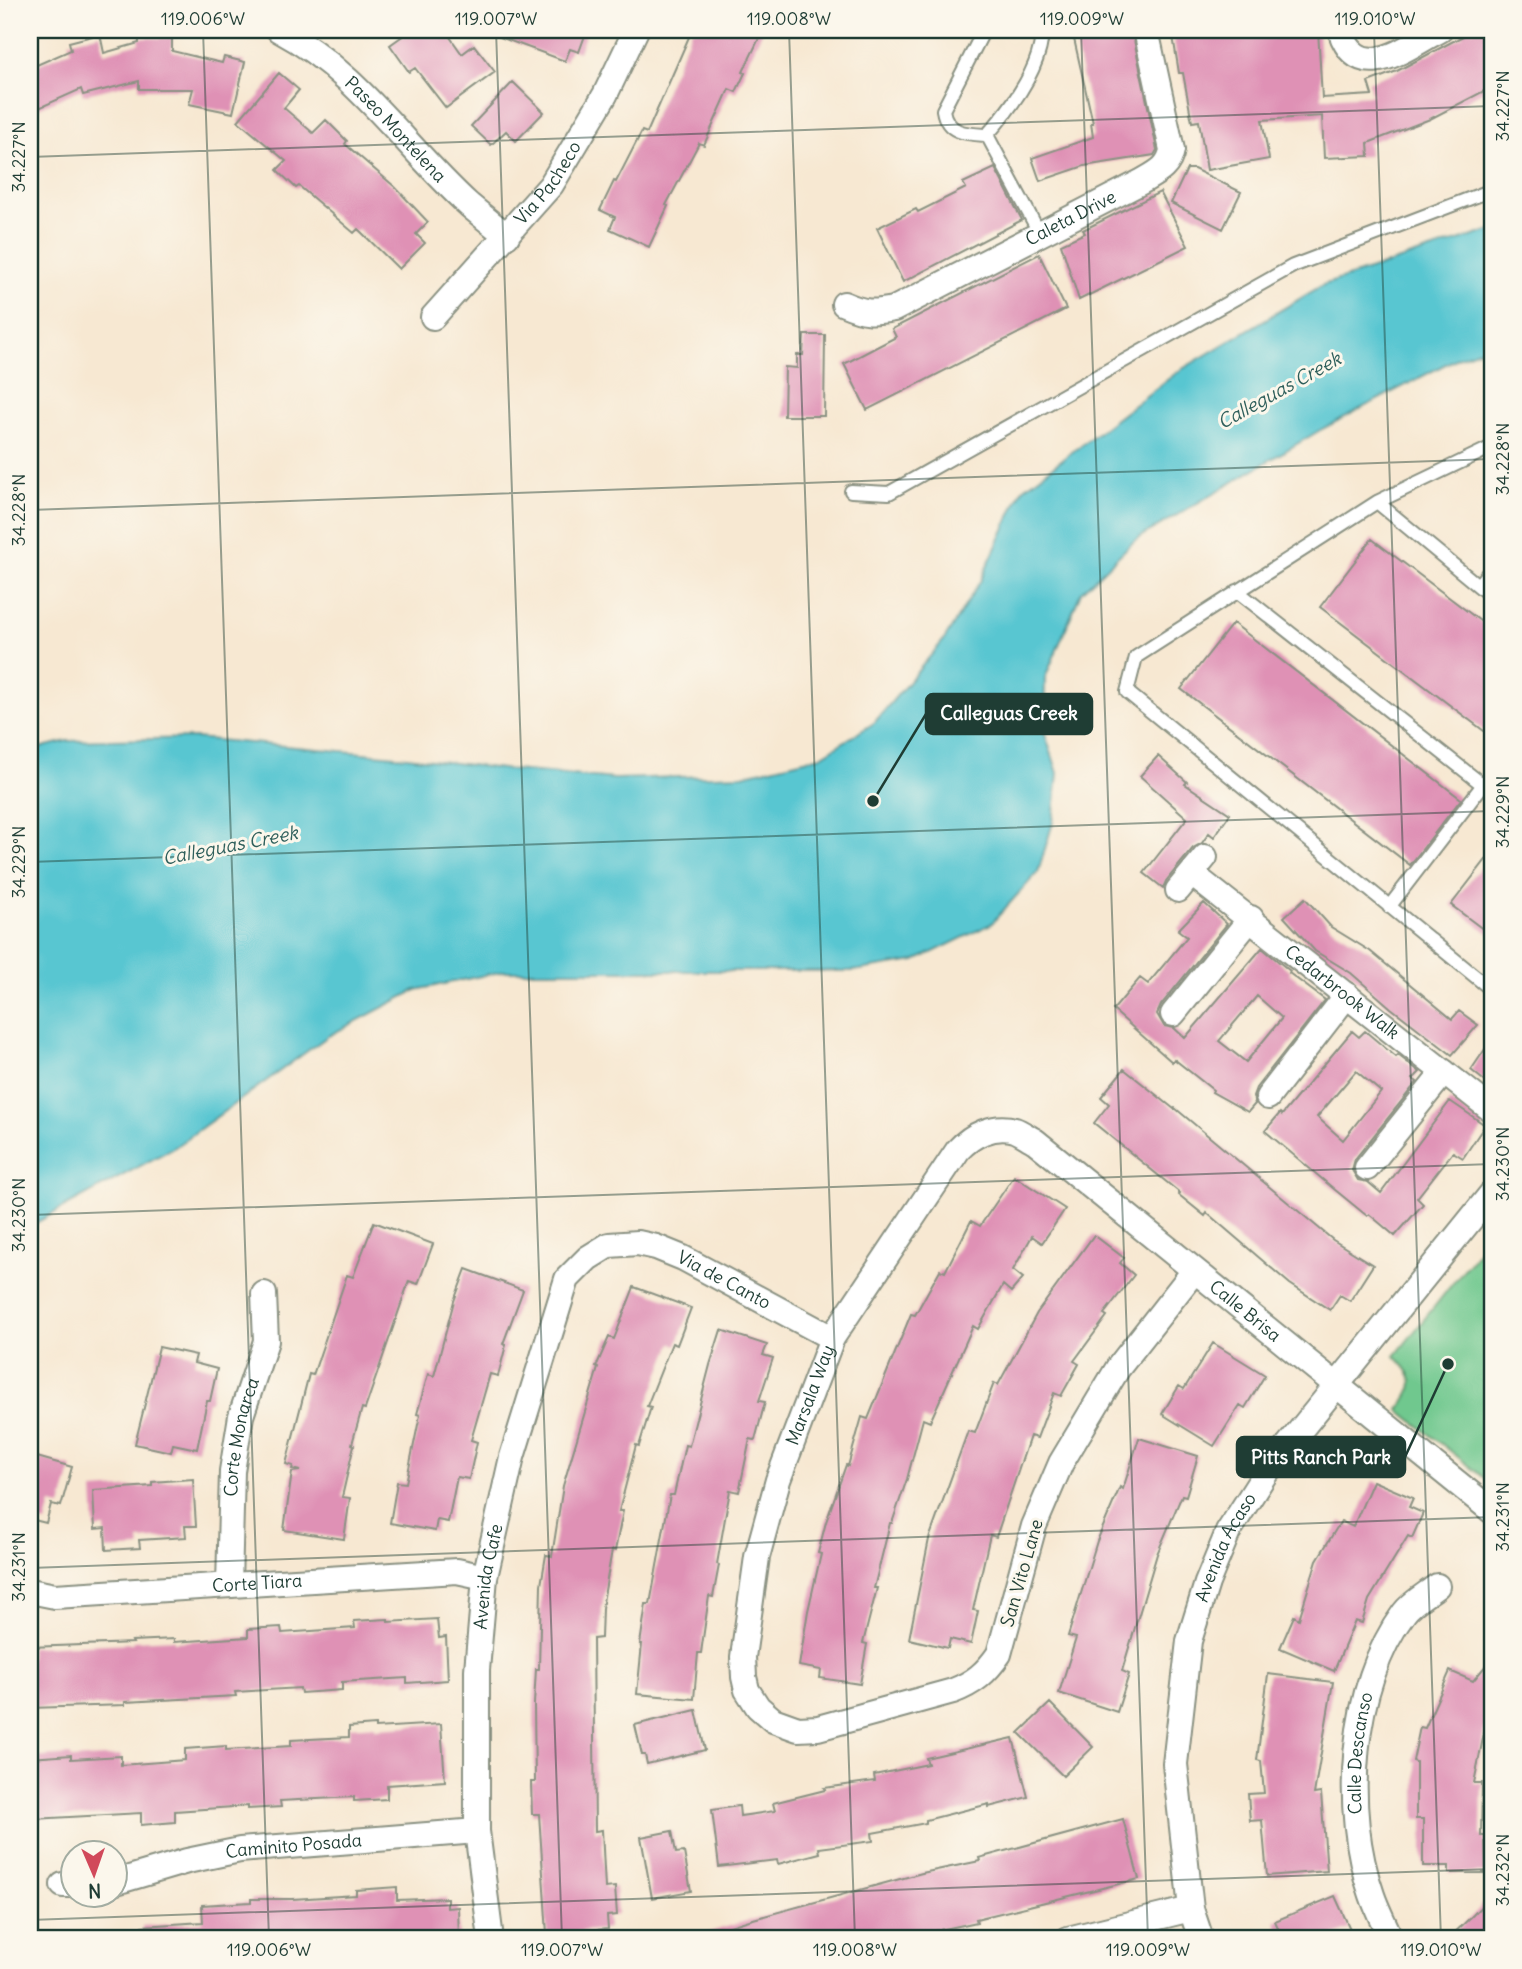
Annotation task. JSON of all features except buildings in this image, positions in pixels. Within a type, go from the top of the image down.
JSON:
[{"type":"street","name":"Paseo Montelena","points":[[279,30],[333,65],[369,99],[469,205],[508,236]]},
{"type":"street","name":"Via Pacheco","points":[[433,317],[551,185],[605,95],[636,30]]},
{"type":"street","name":"Caleta Drive","points":[[844,304],[863,312],[875,313],[894,309],[1165,168],[1171,159],[1172,150],[1146,30]]},
{"type":"street","points":[[1340,30],[1348,49],[1355,57],[1367,61],[1384,58],[1440,30]]},
{"type":"street","name":"Cedarbrook Walk","points":[[1192,873],[1492,1111]]},
{"type":"street","points":[[1173,1014],[1251,918]]},
{"type":"street","points":[[1268,1097],[1347,995]]},
{"type":"street","points":[[1367,1168],[1444,1072]]},
{"type":"street","name":"Calle Brisa","points":[[989,1130],[1014,1130],[1035,1141],[1492,1511]]},
{"type":"street","name":"Marsala Way","points":[[758,1707],[747,1690],[743,1657],[757,1557],[778,1480],[832,1338],[958,1150],[969,1138],[989,1130]]},
{"type":"street","name":"Avenida Acaso","points":[[1202,1939],[1191,1909],[1175,1764],[1189,1641],[1206,1583],[1228,1532],[1265,1474],[1492,1193]]},
{"type":"street","name":"Via de Canto","points":[[609,1245],[638,1243],[665,1251],[832,1338]]},
{"type":"street","name":"Avenida Cafe","points":[[492,1939],[477,1831],[477,1670],[485,1577],[512,1457],[567,1279],[588,1258],[609,1245]]},
{"type":"street","name":"San Vito Lane","points":[[758,1707],[785,1726],[818,1728],[953,1691],[970,1685],[987,1671],[999,1654],[1034,1526],[1060,1463],[1118,1368],[1195,1271]]},
{"type":"street","name":"Corte Monarca","points":[[229,1585],[232,1471],[241,1416],[266,1340],[264,1294]]},
{"type":"street","name":"Corte Tiara","points":[[30,1591],[55,1596],[457,1571],[485,1577]]},
{"type":"street","name":"Calle Descanso","points":[[1391,1939],[1371,1895],[1361,1854],[1355,1791],[1358,1740],[1364,1703],[1379,1656],[1405,1611],[1437,1586]]},
{"type":"street","name":"Caminito Posada","points":[[130,1878],[187,1861],[240,1850],[477,1831]]},
{"type":"street","points":[[1068,1939],[1191,1909]]},
{"type":"lane","points":[[985,30],[943,110],[950,126],[963,134],[987,135]]},
{"type":"lane","points":[[987,135],[1011,108],[1030,72],[1042,39],[1042,30]]},
{"type":"lane","points":[[987,135],[1040,234]]},
{"type":"lane","points":[[852,491],[889,493],[1293,266],[1492,190]]},
{"type":"lane","points":[[1492,447],[1377,502],[1136,657],[1127,692],[1492,990]]},
{"type":"lane","points":[[1377,502],[1492,597]]},
{"type":"lane","points":[[1478,586],[1492,568]]},
{"type":"lane","points":[[1237,591],[1483,785]]},
{"type":"lane","points":[[1390,907],[1492,773]]},
{"type":"green space","points":[[1492,1234],[1492,1484],[1399,1410],[1412,1382],[1411,1376],[1395,1356]]},
{"type":"water","points":[[1492,230],[1492,345],[1457,358],[1322,429],[1135,540],[1081,592],[1045,678],[1044,731],[1058,773],[1053,822],[1038,872],[991,924],[915,961],[853,971],[504,971],[416,990],[328,1036],[175,1147],[30,1226],[30,750],[67,741],[195,738],[615,779],[742,775],[821,756],[874,723],[944,640],[981,580],[1022,490],[1179,371],[1323,285]]},
{"type":"place","name":"Calleguas Creek","points":[[873,801]]},
{"type":"place","name":"Pitts Ranch Park","points":[[1448,1364]]}]
